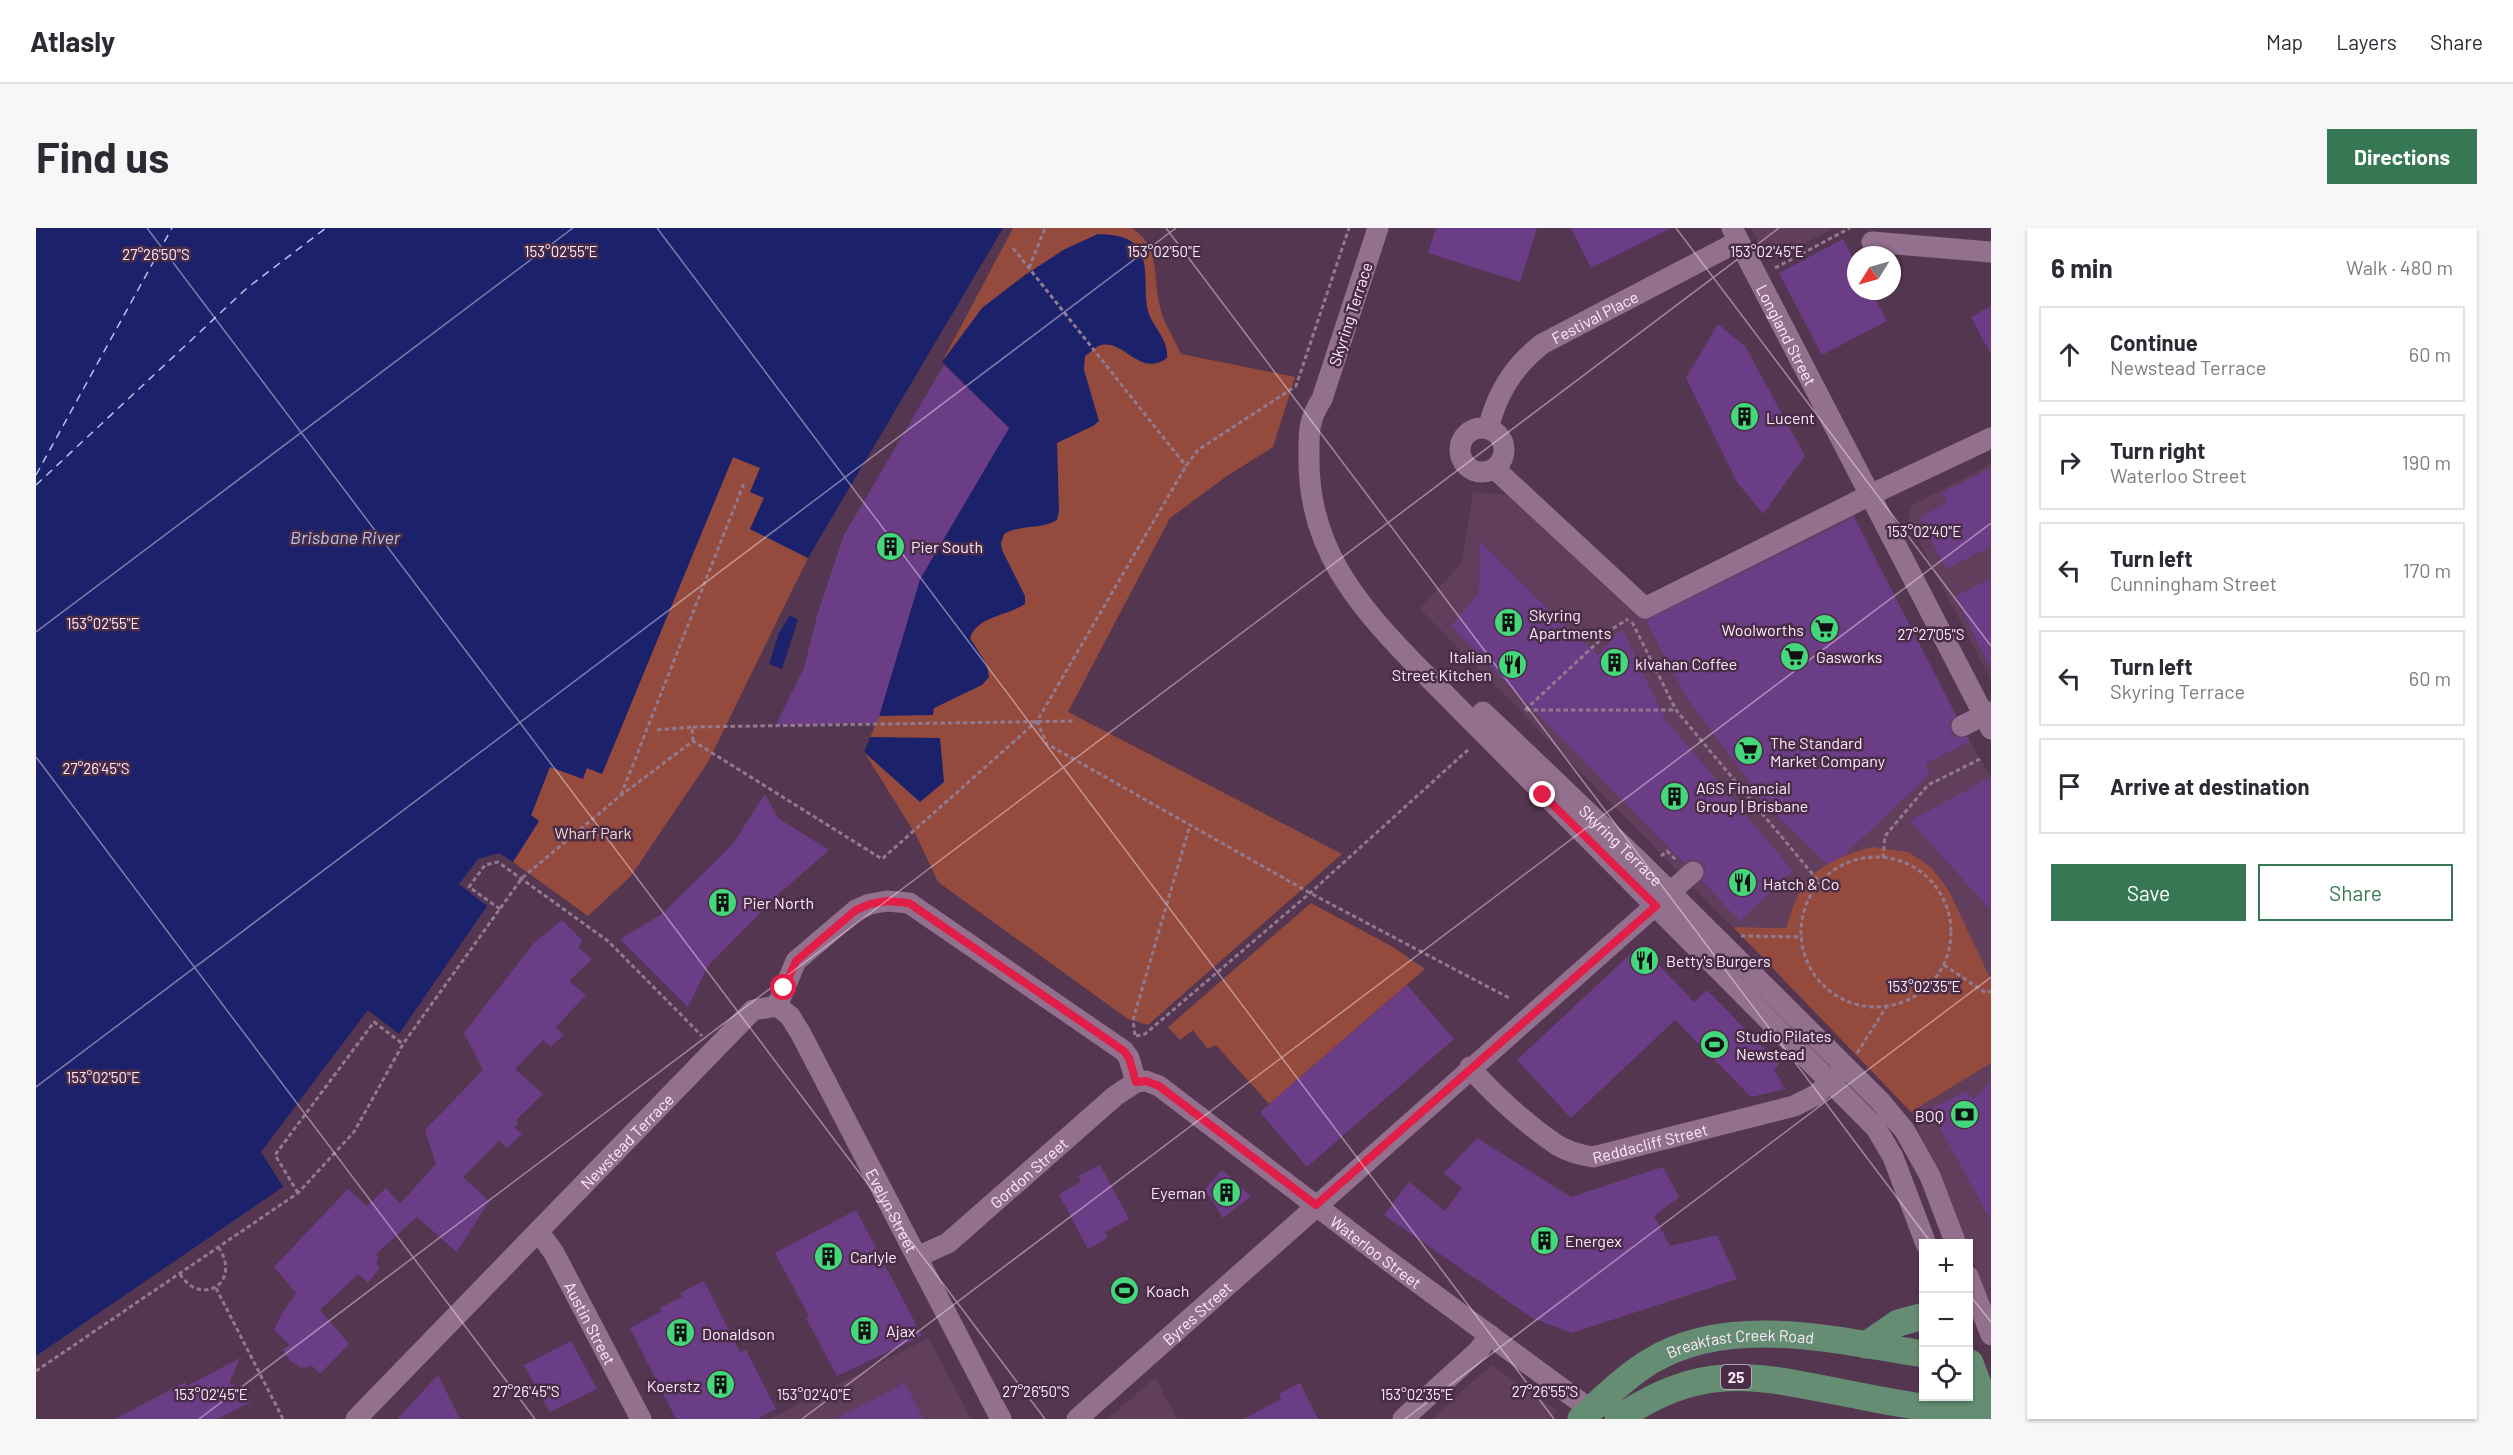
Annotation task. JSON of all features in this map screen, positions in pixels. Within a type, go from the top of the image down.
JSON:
[{"type":"main road","points":[[1866,1345],[1898,1323],[1919,1317]]},
{"type":"main road","name":"Breakfast Creek Road","points":[[1586,1414],[1652,1360],[1688,1344],[1705,1340],[1760,1334],[1826,1338],[1919,1353]]},
{"type":"main road","points":[[1975,1362],[1991,1418]]},
{"type":"main road","name":"Breakfast Creek Road","points":[[1618,1419],[1652,1398],[1687,1384],[1727,1377],[1767,1378],[1861,1397],[1991,1418]]},
{"type":"street","name":"Skyring Terrace","points":[[1378,228],[1322,399],[1312,415],[1309,439],[1309,469],[1313,501],[1322,536],[1339,572],[1357,600],[1412,661],[1663,899],[1876,1128],[1893,1157],[1924,1239]]},
{"type":"street","name":"Longland Street","points":[[1735,234],[1989,718]]},
{"type":"street","name":"Festival Place","points":[[1488,429],[1496,399],[1511,374],[1542,344],[1735,234]]},
{"type":"street","points":[[1872,242],[1991,252]]},
{"type":"street","points":[[1488,429],[1498,435],[1504,446],[1503,459],[1496,469],[1486,473],[1476,472],[1464,464],[1460,454],[1465,436],[1473,430],[1488,429]]},
{"type":"street","points":[[1496,469],[1645,608],[1870,495],[1991,438]]},
{"type":"street","points":[[1962,726],[1989,718]]},
{"type":"street","name":"Byres Street","points":[[1077,1419],[1470,1067],[1663,899],[1685,866]]},
{"type":"street","name":"Skyring Terrace","points":[[1663,899],[1713,935],[1846,1066],[1905,1131],[1930,1176],[1954,1239]]},
{"type":"street","points":[[777,1006],[796,961],[856,910],[870,904],[887,901],[909,903],[1130,1043],[1129,1058],[1136,1082]]},
{"type":"street","name":"Newstead Terrace","points":[[357,1419],[753,1010],[777,1006]]},
{"type":"street","name":"Evelyn Street","points":[[777,1006],[790,1016],[801,1034],[1001,1419]]},
{"type":"street","name":"Reddacliff Street","points":[[1470,1067],[1491,1091],[1558,1146],[1577,1154],[1593,1157],[1794,1106],[1812,1098],[1846,1066]]},
{"type":"street","name":"Waterloo Street","points":[[1136,1082],[1146,1081],[1159,1086],[1490,1335],[1586,1414]]},
{"type":"street","name":"Gordon Street","points":[[917,1257],[948,1243],[1115,1096],[1136,1082]]},
{"type":"street","name":"Austin Street","points":[[538,1231],[554,1253],[641,1419]]},
{"type":"street","points":[[1973,1289],[1991,1335]]},
{"type":"street","points":[[1403,1419],[1478,1352],[1490,1335]]},
{"type":"path","points":[[1029,268],[1045,228]]},
{"type":"path","points":[[693,741],[882,859],[1037,721],[1186,466],[1198,450],[1296,386],[1349,228]]},
{"type":"path","points":[[1757,277],[1850,228]]},
{"type":"path","points":[[1013,248],[1186,466]]},
{"type":"path","points":[[620,796],[744,483]]},
{"type":"path","points":[[1676,710],[1525,710],[1612,629],[1630,618],[1676,710],[1820,883]]},
{"type":"path","points":[[1037,721],[1047,744],[1310,893],[1511,999]]},
{"type":"path","points":[[657,729],[1075,721]]},
{"type":"path","points":[[692,727],[693,741]]},
{"type":"path","points":[[36,1371],[298,1193],[354,1132],[403,1044],[522,878],[620,796],[693,741]]},
{"type":"path","points":[[1130,1043],[1145,1034],[1310,893],[1474,744]]},
{"type":"path","points":[[1883,858],[1885,836],[1928,785],[1982,758]]},
{"type":"path","points":[[1130,1043],[1133,1020],[1190,825]]},
{"type":"path","points":[[1667,851],[1685,866]]},
{"type":"path","points":[[1883,858],[1903,862],[1921,872],[1936,887],[1946,905],[1951,925],[1950,946],[1944,965],[1933,982],[1917,995],[1899,1004],[1878,1008],[1858,1005],[1842,999],[1828,989],[1808,963],[1802,937],[1804,913],[1810,897],[1820,883],[1832,872],[1863,859],[1883,858]]},
{"type":"path","points":[[500,909],[469,887],[485,865],[498,862],[608,941],[716,1049]]},
{"type":"path","points":[[1713,935],[1802,937]]},
{"type":"path","points":[[1944,965],[1986,993],[1991,991]]},
{"type":"path","points":[[1846,1066],[1862,1047],[1887,1006]]},
{"type":"path","points":[[298,1193],[274,1155],[374,1022],[403,1044]]},
{"type":"path","points":[[180,1274],[192,1288],[207,1290],[216,1288],[224,1280],[227,1272],[227,1263],[219,1248]]},
{"type":"path","points":[[216,1288],[283,1419]]},
{"type":"shaded area","points":[[1751,228],[1835,228],[1769,262]]},
{"type":"shaded area","points":[[1991,464],[1991,680],[1908,520],[1911,506]]},
{"type":"shaded area","points":[[1473,492],[1512,495],[1644,618],[1851,511],[1969,741],[1991,777],[1991,980],[1988,974],[1792,909],[1786,928],[1733,927],[1420,609],[1462,562]]},
{"type":"shaded area","points":[[1991,1063],[1991,1306],[1973,1261],[1973,1239],[1963,1239],[1911,1112]]},
{"type":"shaded area","points":[[929,1338],[971,1419],[769,1419]]},
{"type":"shaded area","points":[[1491,1365],[1558,1411],[1549,1419],[1432,1419]]},
{"type":"shaded area","points":[[1155,1378],[1177,1419],[1107,1419]]},
{"type":"green space","points":[[1013,228],[1131,228],[1147,243],[1151,251],[1161,309],[1181,354],[1295,377],[1273,447],[1227,476],[1170,518],[1068,712],[1342,854],[1148,1025],[1128,1019],[938,882],[916,835],[864,752],[880,714],[920,579],[1009,428],[942,362]]},
{"type":"green space","name":"Wharf Park","points":[[733,457],[761,468],[764,498],[750,529],[808,558],[708,762],[630,877],[588,916],[513,862],[539,821],[531,816],[550,766],[582,778],[587,768],[602,774]]},
{"type":"green space","points":[[1872,847],[1908,852],[1931,867],[1949,891],[1991,980],[1991,1063],[1911,1112],[1733,927],[1786,928],[1800,891],[1813,875],[1837,859]]},
{"type":"green space","points":[[1311,903],[1393,947],[1425,969],[1269,1104],[1216,1045],[1208,1049],[1193,1030],[1180,1040],[1168,1027]]},
{"type":"water","name":"Brisbane River","points":[[36,228],[1003,228],[808,558],[750,529],[764,498],[750,492],[760,468],[733,457],[602,774],[587,768],[583,779],[550,767],[531,815],[539,821],[513,862],[499,853],[478,859],[459,884],[487,906],[399,1034],[368,1010],[261,1152],[283,1187],[36,1356]]},
{"type":"water","points":[[1098,234],[1114,235],[1129,240],[1141,254],[1145,269],[1148,311],[1166,345],[1167,358],[1149,364],[1110,345],[1101,345],[1085,356],[1084,370],[1099,421],[1057,443],[1059,511],[1057,520],[1004,534],[1001,543],[1002,550],[1025,596],[1025,604],[979,625],[970,638],[987,665],[989,677],[982,685],[934,708],[933,715],[879,716],[920,579],[1009,428],[942,362],[982,308],[1025,275],[1065,249]]},
{"type":"water","points":[[790,615],[798,620],[782,669],[769,664],[779,633]]},
{"type":"water","points":[[870,737],[940,738],[944,782],[920,802],[864,752]]},
{"type":"building","points":[[1436,228],[1537,228],[1520,282],[1428,253]]},
{"type":"building","points":[[1571,228],[1671,228],[1591,268]]},
{"type":"building","points":[[1843,239],[1847,247],[1847,300],[1875,300],[1887,321],[1822,355],[1779,273]]},
{"type":"building","points":[[1991,306],[1991,355],[1971,317]]},
{"type":"building","name":"Lucent","points":[[1718,324],[1745,346],[1805,456],[1763,514],[1737,482],[1686,378]]},
{"type":"building","name":"Pier South","points":[[944,365],[1009,428],[920,579],[877,723],[776,725],[804,668],[817,616],[844,535]]},
{"type":"building","points":[[1991,468],[1991,546],[1946,569],[1920,518],[1947,503],[1942,493]]},
{"type":"building","name":"Gasworks","points":[[1854,517],[1956,715],[1949,724],[1951,732],[1955,737],[1968,737],[1970,741],[1925,764],[1930,774],[1847,852],[1849,853],[1827,864],[1768,807],[1685,695],[1646,620]]},
{"type":"building","points":[[1480,541],[1558,619],[1598,655],[1622,629],[1665,719],[1793,871],[1740,921],[1702,881],[1706,870],[1702,863],[1691,859],[1684,863],[1451,626],[1479,593]]},
{"type":"building","points":[[1991,578],[1991,669],[1955,596]]},
{"type":"building","points":[[1991,777],[1991,910],[1910,821]]},
{"type":"building","name":"Pier North","points":[[765,794],[778,818],[829,850],[782,891],[708,966],[688,1007],[620,939],[662,914],[732,845]]},
{"type":"building","points":[[562,920],[583,941],[578,947],[592,959],[569,981],[586,995],[556,1027],[563,1035],[551,1047],[543,1040],[515,1069],[543,1094],[516,1120],[519,1123],[514,1127],[522,1134],[507,1148],[499,1141],[463,1177],[489,1201],[457,1252],[417,1217],[376,1254],[379,1259],[376,1262],[380,1268],[368,1283],[358,1274],[320,1310],[349,1344],[320,1374],[312,1366],[301,1368],[289,1360],[283,1349],[290,1345],[274,1330],[296,1293],[274,1267],[348,1189],[367,1206],[386,1188],[400,1204],[436,1164],[425,1130],[483,1070],[464,1033],[533,944]]},
{"type":"building","points":[[1640,945],[1694,1002],[1707,990],[1779,1064],[1774,1069],[1785,1089],[1751,1097],[1675,1020],[1571,1118],[1517,1060]]},
{"type":"building","points":[[1407,985],[1454,1039],[1307,1167],[1260,1112]]},
{"type":"building","name":"BOQ","points":[[1991,1081],[1991,1221],[1930,1109],[1967,1091],[1973,1100]]},
{"type":"building","name":"Energex","points":[[1477,1138],[1571,1197],[1663,1167],[1679,1197],[1654,1216],[1670,1246],[1717,1235],[1737,1279],[1572,1333],[1532,1318],[1384,1215],[1409,1182],[1445,1211],[1462,1188],[1444,1173]]},
{"type":"building","points":[[1100,1165],[1129,1219],[1105,1232],[1108,1238],[1088,1249],[1059,1194],[1081,1182],[1078,1176]]},
{"type":"building","name":"Eyeman","points":[[1222,1170],[1251,1196],[1223,1218],[1205,1189]]},
{"type":"building","points":[[856,1210],[922,1336],[837,1376],[806,1318],[809,1316],[775,1253]]},
{"type":"building","points":[[704,1281],[740,1352],[746,1350],[776,1409],[757,1419],[676,1419],[630,1328],[662,1311],[660,1308],[682,1297],[680,1293]]},
{"type":"building","points":[[571,1341],[597,1389],[550,1412],[524,1365]]},
{"type":"building","points":[[240,1358],[229,1383],[245,1390],[251,1402],[217,1419],[115,1419],[185,1382],[187,1386]]},
{"type":"building","points":[[438,1375],[460,1419],[397,1419]]},
{"type":"building","points":[[905,1383],[923,1419],[836,1419]]},
{"type":"building","points":[[1300,1383],[1318,1419],[1244,1419],[1281,1399],[1279,1394]]},
{"type":"ferry route","points":[[36,475],[172,228]]},
{"type":"ferry route","points":[[36,485],[247,288],[326,228]]},
{"type":"place","name":"Lucent","points":[[1745,417]]},
{"type":"place","name":"Pier South","points":[[890,546]]},
{"type":"place","name":"Skyring Apartments","points":[[1508,623]]},
{"type":"place","name":"Woolworths","points":[[1825,629]]},
{"type":"place","name":"Gasworks","points":[[1795,656]]},
{"type":"place","name":"kIvahan Coffee","points":[[1614,663]]},
{"type":"place","name":"Italian Street Kitchen","points":[[1513,665]]},
{"type":"place","name":"The Standard Market Company","points":[[1749,751]]},
{"type":"place","name":"AGS Financial Group | Brisbane","points":[[1675,796]]},
{"type":"place","name":"Hatch & Co","points":[[1742,883]]},
{"type":"place","name":"Pier North","points":[[722,902]]},
{"type":"place","name":"Betty's Burgers","points":[[1645,960]]},
{"type":"place","name":"Studio Pilates Newstead","points":[[1715,1044]]},
{"type":"place","name":"BOQ","points":[[1965,1115]]},
{"type":"place","name":"Eyeman","points":[[1227,1192]]},
{"type":"place","name":"Energex","points":[[1544,1240]]},
{"type":"place","name":"Carlyle","points":[[829,1256]]},
{"type":"place","name":"Koach","points":[[1125,1290]]},
{"type":"place","name":"Ajax","points":[[865,1330]]},
{"type":"place","name":"Donaldson","points":[[681,1333]]},
{"type":"place","name":"Koerstz","points":[[721,1385]]},
{"type":"route","points":[[784,988],[796,961],[805,951],[856,910],[870,904],[887,901],[909,903],[1124,1051],[1129,1058],[1136,1082],[1146,1081],[1159,1086],[1316,1205],[1470,1067],[1656,906],[1543,795]]}]
